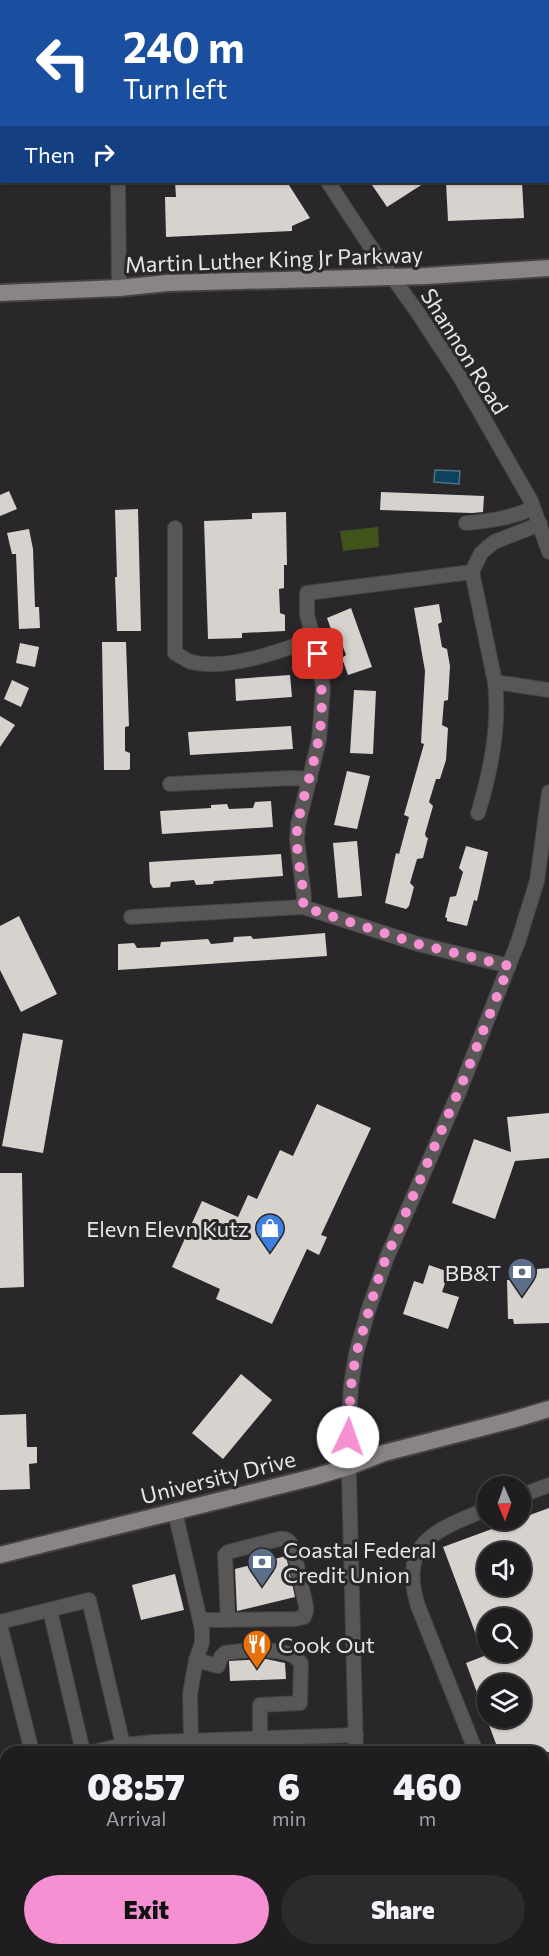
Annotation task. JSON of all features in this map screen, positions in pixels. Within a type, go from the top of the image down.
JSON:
[{"type":"main road","name":"Martin Luther King Jr Parkway","points":[[0,292],[119,288],[167,283],[393,277],[549,268]]},
{"type":"main road","name":"University Drive","points":[[0,1555],[348,1467],[384,1453],[549,1409]]},
{"type":"street","points":[[118,183],[119,288]]},
{"type":"street","name":"Shannon Road","points":[[329,183],[460,377],[512,466],[540,524],[549,552]]},
{"type":"street","points":[[466,522],[484,522],[520,514],[533,508]]},
{"type":"street","points":[[478,813],[490,774],[497,699],[472,572],[481,553],[494,542],[540,524]]},
{"type":"street","points":[[176,528],[175,653],[191,662],[222,664],[265,656],[314,639]]},
{"type":"street","points":[[303,907],[304,896],[297,840],[298,825],[319,740],[322,688],[318,654],[307,615],[307,593],[472,572]]},
{"type":"street","points":[[495,682],[549,690]]},
{"type":"street","points":[[170,784],[310,779]]},
{"type":"street","points":[[356,1746],[348,1428],[356,1354],[387,1257],[463,1082],[509,966],[537,881],[549,792]]},
{"type":"street","points":[[131,917],[303,907],[418,944],[509,966]]},
{"type":"street","points":[[531,1492],[549,1485]]},
{"type":"street","points":[[175,1512],[200,1620],[202,1643],[196,1660],[190,1694],[191,1740]]},
{"type":"street","points":[[474,1746],[418,1606],[413,1591],[411,1570],[414,1558],[432,1536],[448,1525],[477,1513]]},
{"type":"street","points":[[200,1620],[228,1620],[295,1619],[304,1617],[306,1606],[290,1542],[284,1538],[228,1552],[225,1555],[228,1620]]},
{"type":"street","points":[[31,1746],[0,1623],[89,1600],[123,1745]]},
{"type":"street","points":[[50,1610],[82,1746]]},
{"type":"street","points":[[196,1660],[218,1666],[221,1657],[231,1652],[284,1651],[293,1654],[298,1659],[301,1664],[300,1703],[260,1705],[260,1738]]},
{"type":"street","points":[[119,1746],[191,1740],[356,1735]]},
{"type":"green space","points":[[378,527],[379,547],[343,551],[340,531]]},
{"type":"water","points":[[435,470],[460,471],[459,484],[434,482]]},
{"type":"building","points":[[175,183],[288,183],[310,218],[292,226],[292,231],[166,237],[165,197],[176,197]]},
{"type":"building","points":[[371,183],[424,183],[387,207]]},
{"type":"building","points":[[446,183],[522,183],[524,218],[448,221]]},
{"type":"building","points":[[9,491],[17,509],[0,516],[0,495]]},
{"type":"building","points":[[381,492],[484,496],[483,512],[380,510]]},
{"type":"building","points":[[138,509],[141,631],[117,631],[115,510]]},
{"type":"building","points":[[286,512],[287,565],[284,565],[284,588],[279,589],[280,613],[285,615],[285,631],[242,633],[242,638],[208,639],[204,521],[252,519],[252,513]]},
{"type":"building","points":[[29,529],[33,549],[35,607],[39,607],[40,628],[19,629],[16,554],[12,554],[7,533]]},
{"type":"building","points":[[439,604],[442,622],[438,624],[442,647],[447,649],[450,666],[448,700],[444,701],[442,725],[448,728],[446,760],[440,779],[436,779],[429,802],[433,806],[425,834],[428,838],[423,858],[417,859],[410,883],[414,887],[406,909],[385,903],[396,853],[399,854],[409,817],[404,815],[424,744],[421,743],[425,671],[414,608]]},
{"type":"building","points":[[351,608],[372,667],[348,675],[342,658],[346,655],[338,633],[332,632],[327,618]]},
{"type":"building","points":[[102,642],[126,642],[129,726],[125,727],[125,751],[130,753],[130,769],[128,770],[104,770]]},
{"type":"building","points":[[20,643],[39,647],[35,667],[16,663]]},
{"type":"building","points":[[290,675],[292,697],[236,701],[235,679]]},
{"type":"building","points":[[12,680],[29,688],[21,707],[4,699]]},
{"type":"building","points":[[354,690],[376,691],[373,754],[350,753]]},
{"type":"building","points":[[0,716],[15,725],[0,747]]},
{"type":"building","points":[[291,726],[293,749],[190,755],[188,732]]},
{"type":"building","points":[[347,771],[370,776],[357,829],[334,825]]},
{"type":"building","points":[[271,801],[273,827],[162,834],[160,811],[211,808],[211,805],[227,804],[229,809],[253,808],[255,802]]},
{"type":"building","points":[[357,841],[362,896],[338,898],[333,843]]},
{"type":"building","points":[[466,846],[488,852],[477,901],[474,900],[467,926],[447,921],[445,917],[450,897],[456,896],[463,872],[459,868]]},
{"type":"building","points":[[281,854],[283,876],[214,881],[213,884],[196,885],[194,880],[171,882],[170,887],[153,888],[150,883],[149,862]]},
{"type":"building","points":[[19,916],[57,994],[21,1012],[0,970],[0,926]]},
{"type":"building","points":[[325,933],[327,956],[118,970],[118,944],[134,943],[137,948],[160,947],[161,942],[208,939],[211,944],[233,942],[234,937],[251,936],[253,939]]},
{"type":"building","points":[[23,1033],[63,1040],[43,1153],[2,1146]]},
{"type":"building","points":[[317,1104],[371,1128],[321,1235],[327,1237],[319,1255],[307,1249],[272,1324],[216,1299],[220,1289],[172,1267],[202,1201],[238,1217],[248,1195],[257,1199],[280,1150],[293,1156]]},
{"type":"building","points":[[549,1113],[549,1158],[515,1161],[495,1219],[452,1203],[474,1139],[511,1152],[507,1117]]},
{"type":"building","points":[[0,1173],[22,1173],[24,1287],[0,1288]]},
{"type":"building","points":[[429,1265],[449,1272],[442,1292],[459,1297],[448,1329],[403,1314],[414,1281],[423,1284]]},
{"type":"building","points":[[549,1268],[549,1323],[514,1324],[513,1319],[508,1319],[507,1280],[513,1280],[513,1275],[537,1274],[537,1269]]},
{"type":"building","points":[[241,1374],[272,1400],[223,1459],[192,1433]]},
{"type":"building","points":[[26,1414],[27,1447],[37,1447],[37,1463],[29,1464],[30,1489],[0,1490],[0,1415]]},
{"type":"building","points":[[549,1508],[549,1746],[497,1746],[490,1728],[531,1728],[531,1674],[477,1674],[477,1693],[466,1663],[477,1659],[477,1662],[531,1662],[531,1608],[477,1608],[477,1637],[443,1547],[489,1530],[531,1530],[531,1515]]},
{"type":"building","name":"Coastal Federal Credit Union","points":[[286,1556],[295,1597],[237,1611],[235,1569]]},
{"type":"building","points":[[175,1574],[184,1610],[141,1620],[132,1585]]},
{"type":"building","name":"Cook Out","points":[[266,1659],[285,1663],[286,1679],[230,1681],[229,1661]]},
{"type":"place","name":"Elevn Elevn Kutz","points":[[270,1254]]},
{"type":"place","name":"BB&T","points":[[522,1298]]},
{"type":"place","name":"Coastal Federal Credit Union","points":[[262,1588]]},
{"type":"place","name":"Cook Out","points":[[257,1670]]},
{"type":"route","points":[[318,654],[322,688],[319,740],[298,825],[297,840],[304,896],[303,907],[418,944],[509,966],[466,1074],[381,1270],[356,1354],[351,1386],[348,1437]]}]
